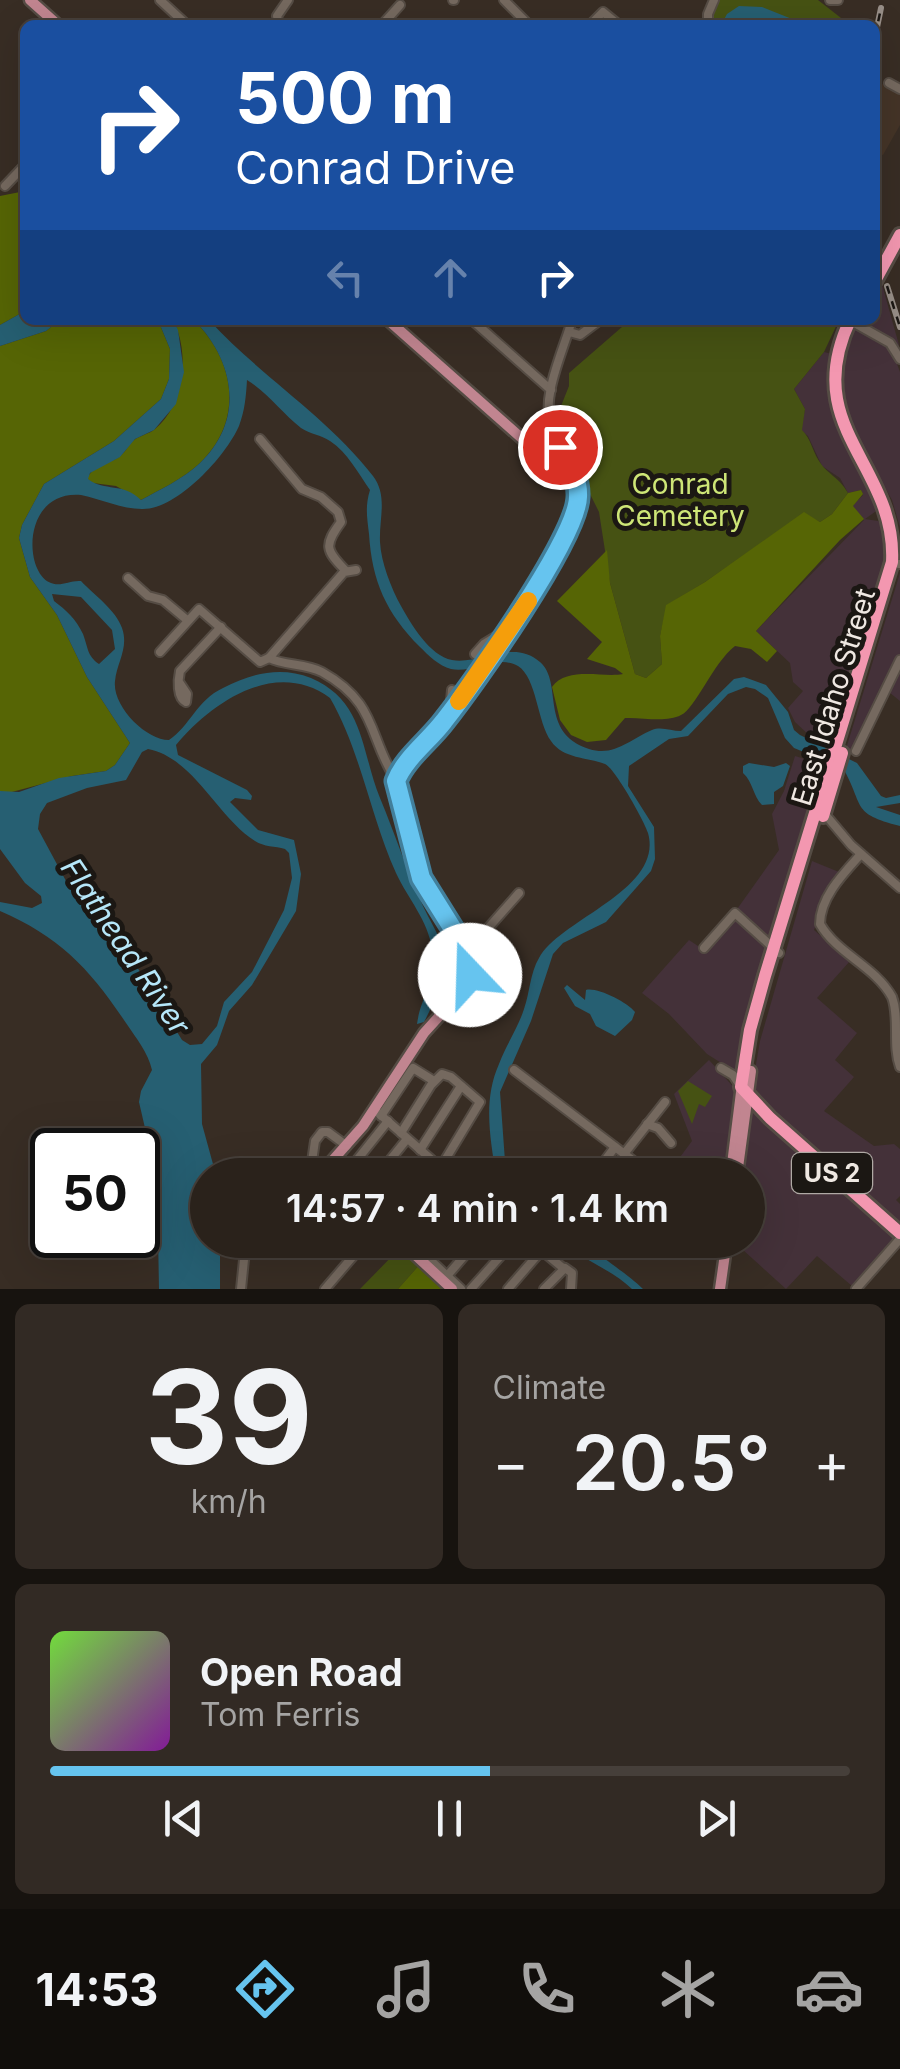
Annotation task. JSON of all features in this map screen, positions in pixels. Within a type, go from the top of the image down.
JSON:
[{"type":"highway","points":[[880,263],[900,226]]},
{"type":"highway","points":[[880,272],[900,235]]},
{"type":"highway","name":"East Idaho Street","points":[[744,1081],[777,950],[831,772],[858,716],[867,649],[887,588],[893,548],[882,502],[845,432],[836,401],[835,364],[850,325]]},
{"type":"highway","name":"East Idaho Street","points":[[851,325],[842,359],[840,395],[851,429],[894,513],[900,564],[860,695],[858,716]]},
{"type":"highway","points":[[860,695],[867,649]]},
{"type":"highway","name":"East Idaho Street","points":[[744,1081],[761,989],[777,950]]},
{"type":"highway","points":[[755,1033],[762,1004],[761,989]]},
{"type":"highway","points":[[744,1081],[753,1088],[763,1112]]},
{"type":"highway","name":"US 2","points":[[744,1081],[763,1112],[900,1236]]},
{"type":"main road","points":[[30,0],[52,20]]},
{"type":"main road","points":[[335,1158],[381,1115],[424,1034],[466,986],[471,971],[467,952],[421,878],[396,780],[448,717],[513,624],[578,504],[578,488],[394,325]]},
{"type":"main road","points":[[736,1158],[744,1081]]},
{"type":"main road","points":[[418,1258],[452,1289]]},
{"type":"main road","points":[[720,1289],[724,1258]]},
{"type":"street","points":[[160,0],[182,20]]},
{"type":"street","points":[[504,0],[525,20]]},
{"type":"street","points":[[387,20],[400,6]]},
{"type":"street","points":[[889,83],[900,89]]},
{"type":"street","points":[[5,186],[20,170]]},
{"type":"street","points":[[478,325],[551,390]]},
{"type":"street","points":[[571,325],[551,390],[550,425],[578,488]]},
{"type":"street","points":[[569,332],[580,335],[593,325]]},
{"type":"street","points":[[861,325],[890,342],[900,360]]},
{"type":"street","points":[[160,652],[199,609],[260,662],[269,658],[351,570],[335,560],[328,545],[340,522],[338,512],[321,497],[302,489],[260,440]]},
{"type":"street","points":[[128,578],[148,596],[163,600],[187,620]]},
{"type":"street","points":[[475,654],[513,624]]},
{"type":"street","points":[[179,682],[184,666],[221,628]]},
{"type":"street","points":[[269,658],[317,670],[350,692],[369,719],[396,780]]},
{"type":"street","points":[[858,716],[900,660]]},
{"type":"street","points":[[448,717],[452,690]]},
{"type":"street","points":[[820,811],[900,888]]},
{"type":"street","points":[[861,854],[836,885],[821,912],[820,924],[890,994],[896,1007],[895,1053],[900,1067]]},
{"type":"street","points":[[467,952],[519,893]]},
{"type":"street","points":[[704,948],[735,913],[777,950]]},
{"type":"street","points":[[355,1158],[412,1068],[434,1080]]},
{"type":"street","points":[[514,1070],[629,1158]]},
{"type":"street","points":[[389,1158],[434,1080],[445,1074],[480,1104],[446,1158]]},
{"type":"street","points":[[420,1158],[461,1086]]},
{"type":"street","points":[[624,1154],[665,1102]]},
{"type":"street","points":[[381,1115],[427,1158]]},
{"type":"street","points":[[646,1124],[658,1128],[672,1143]]},
{"type":"street","points":[[317,1158],[316,1141],[322,1132],[347,1146]]},
{"type":"street","points":[[607,1158],[615,1147]]},
{"type":"street","points":[[856,1289],[900,1236]]},
{"type":"street","points":[[241,1289],[244,1258]]},
{"type":"street","points":[[325,1289],[352,1258]]},
{"type":"street","points":[[426,1258],[461,1289]]},
{"type":"street","points":[[446,1276],[462,1258]]},
{"type":"street","points":[[471,1289],[499,1258]]},
{"type":"street","points":[[508,1289],[534,1258]]},
{"type":"street","points":[[551,1258],[572,1272],[571,1289]]},
{"type":"street","points":[[545,1289],[563,1268]]},
{"type":"shaded area","points":[[882,84],[900,93],[900,125],[883,155],[880,154]]},
{"type":"shaded area","points":[[880,277],[899,345],[894,356],[900,372],[900,527],[892,500],[854,432],[842,394],[842,367],[856,325],[880,325]]},
{"type":"shaded area","points":[[824,352],[832,354],[830,402],[838,426],[873,490],[879,509],[865,519],[886,527],[889,553],[832,745],[811,737],[795,722],[788,708],[803,691],[793,682],[790,663],[756,631],[864,520],[852,506],[863,495],[861,490],[848,493],[840,478],[822,466],[808,436],[801,430],[805,409],[794,389]]},
{"type":"shaded area","points":[[900,573],[900,701],[884,688],[851,753],[845,752]]},
{"type":"shaded area","points":[[795,756],[825,765],[773,943],[735,912],[779,850],[772,814]]},
{"type":"shaded area","points":[[812,861],[839,872],[814,930],[850,961],[817,998],[857,1033],[835,1060],[854,1077],[824,1111],[874,1146],[894,1144],[900,1149],[900,1196],[896,1200],[900,1204],[900,1229],[751,1093],[760,1041]]},
{"type":"shaded area","points":[[734,916],[769,948],[745,1048],[734,1071],[707,1054],[669,1014],[642,993],[689,940],[704,950]]},
{"type":"shaded area","points":[[709,1060],[738,1092],[732,1158],[679,1158],[692,1141],[674,1094]]},
{"type":"shaded area","points":[[751,1109],[896,1237],[852,1286],[817,1256],[786,1289],[752,1258],[765,1258],[765,1158],[742,1158],[747,1114]]},
{"type":"green space","points":[[720,0],[818,0],[844,20],[712,20],[714,6]]},
{"type":"green space","points":[[20,192],[20,314],[0,325],[0,196]]},
{"type":"green space","points":[[54,325],[160,325],[170,349],[169,379],[161,399],[114,441],[44,484],[19,538],[30,577],[57,615],[87,677],[130,743],[106,771],[8,793],[0,791],[0,346]]},
{"type":"green space","points":[[175,325],[198,325],[219,354],[226,372],[229,410],[214,446],[179,479],[141,500],[116,486],[93,483],[87,479],[90,474],[155,429],[173,406],[182,378]]},
{"type":"green space","name":"Conrad Cemetery","points":[[624,325],[837,325],[824,352],[794,389],[805,409],[802,430],[822,465],[848,493],[832,514],[820,522],[804,513],[667,605],[660,636],[662,664],[646,678],[635,674],[610,583],[599,512],[559,411],[569,386],[569,373]]},
{"type":"green space","points":[[861,490],[863,494],[853,506],[864,519],[756,631],[777,651],[767,662],[751,649],[735,646],[681,715],[625,718],[606,740],[587,742],[571,735],[560,720],[552,687],[576,675],[623,674],[587,659],[602,642],[557,601],[607,550],[610,583],[635,674],[646,678],[662,664],[660,636],[666,605],[804,512],[820,522],[832,514],[848,493]]},
{"type":"green space","points":[[688,1081],[712,1096],[705,1107],[699,1104],[692,1124],[678,1091]]},
{"type":"green space","points":[[390,1258],[415,1258],[421,1263],[398,1289],[360,1289]]},
{"type":"green space","points":[[421,1263],[448,1289],[398,1289]]},
{"type":"water","points":[[739,6],[762,7],[794,20],[724,20]]},
{"type":"water","points":[[20,314],[20,325],[54,325],[0,346],[0,325]]},
{"type":"water","points":[[160,325],[176,325],[184,372],[176,404],[154,430],[135,439],[120,457],[90,473],[88,479],[128,491],[141,500],[186,474],[214,446],[229,410],[229,391],[219,354],[198,325],[214,325],[335,434],[373,476],[382,499],[380,542],[387,575],[410,621],[436,652],[463,661],[508,652],[530,655],[547,671],[563,731],[573,741],[598,751],[615,749],[655,729],[681,731],[734,679],[744,677],[766,685],[788,712],[794,730],[800,735],[857,763],[881,796],[900,795],[900,803],[876,807],[900,815],[900,826],[873,817],[861,807],[843,768],[794,748],[785,738],[768,698],[746,687],[728,694],[688,736],[669,739],[629,766],[628,786],[654,827],[655,859],[651,871],[606,922],[563,943],[553,954],[531,1021],[500,1092],[505,1158],[494,1158],[489,1119],[491,1091],[519,1023],[539,958],[567,930],[626,887],[641,871],[649,853],[646,827],[622,784],[605,764],[556,747],[546,733],[529,680],[518,666],[502,662],[451,669],[434,660],[408,634],[390,609],[373,567],[367,512],[370,490],[336,446],[301,428],[247,380],[243,414],[233,438],[199,479],[170,501],[134,509],[81,495],[62,497],[47,505],[33,533],[36,564],[51,583],[81,581],[115,615],[124,642],[116,691],[132,720],[150,734],[169,740],[214,693],[245,678],[267,673],[300,674],[329,688],[342,700],[359,729],[380,798],[440,940],[441,983],[424,1022],[417,1024],[432,972],[430,938],[396,873],[349,739],[330,698],[288,682],[246,690],[208,714],[176,745],[178,755],[247,790],[251,800],[235,798],[230,802],[258,830],[294,840],[301,874],[296,911],[252,985],[229,1011],[217,1045],[201,1064],[202,1124],[211,1158],[190,1158],[190,1258],[220,1258],[220,1289],[159,1289],[160,1128],[145,1128],[139,1102],[152,1070],[145,1051],[100,986],[72,957],[40,932],[0,911],[0,902],[32,908],[42,903],[41,896],[25,883],[0,849],[0,791],[19,792],[59,778],[106,771],[130,743],[87,677],[57,615],[30,577],[19,538],[22,525],[44,484],[114,441],[161,399],[169,379],[170,349]],"holes":[[[52,594],[81,597],[112,630],[115,649],[99,664],[90,654],[77,624]],[[148,749],[179,764],[241,831],[255,841],[289,853],[292,878],[284,910],[252,972],[224,1002],[217,1026],[202,1044],[190,1045],[182,1040],[126,949],[73,894],[38,829],[40,814],[47,803],[87,788],[126,780],[142,752]]]},
{"type":"water","points":[[743,766],[790,766],[783,786],[774,792],[774,804],[762,805],[759,801],[743,773]]},
{"type":"water","points":[[567,985],[585,1000],[586,990],[591,990],[619,1000],[635,1012],[632,1020],[615,1036],[596,1026],[590,1014],[575,1006],[564,988]]},
{"type":"water","points":[[585,1258],[603,1258],[643,1289],[632,1289]]},
{"type":"railway","points":[[879,20],[881,8]]},
{"type":"railway","points":[[887,286],[900,327]]},
{"type":"slow traffic","points":[[459,701],[528,601]]},
{"type":"route","points":[[470,975],[466,950],[435,905],[416,866],[396,781],[448,717],[519,616],[571,522],[578,504],[578,487],[560,447]]},
{"type":"water label","name":"Flathead River","points":[[126,946]]}]
